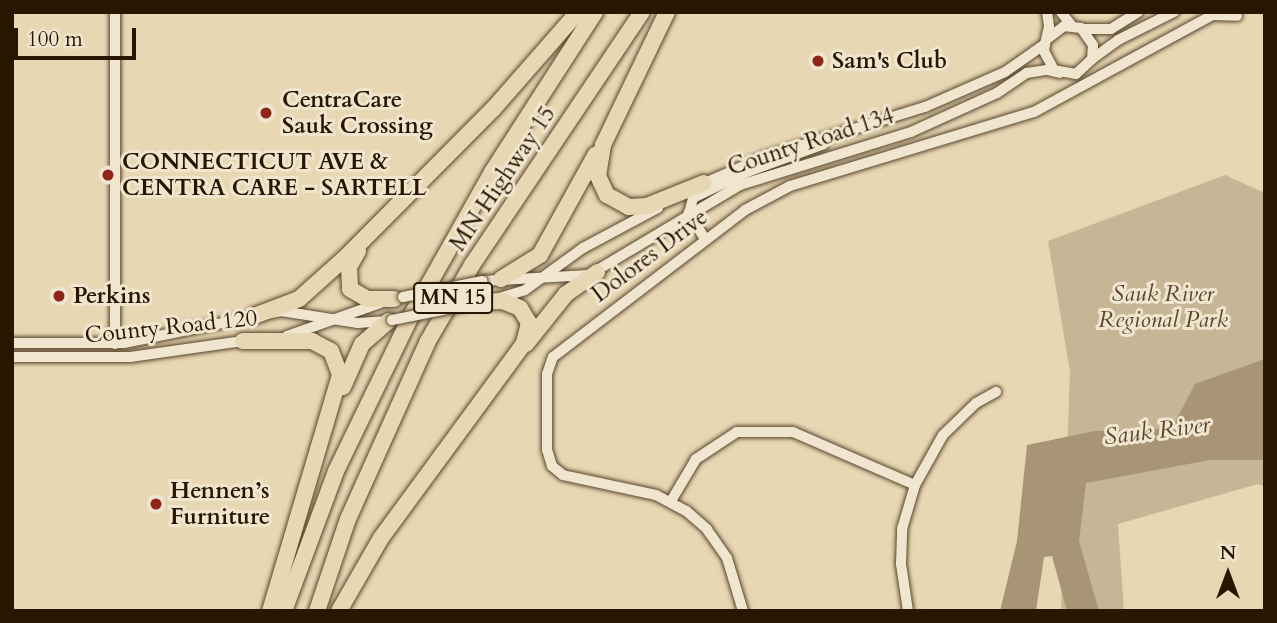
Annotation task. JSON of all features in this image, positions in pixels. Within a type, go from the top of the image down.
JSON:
[{"type":"highway","points":[[254,316],[299,299],[376,227],[508,93],[578,12]]},
{"type":"highway","name":"MN Highway 15","points":[[284,611],[336,471],[411,316],[499,161],[596,12]]},
{"type":"highway","name":"MN Highway 15","points":[[317,611],[348,519],[428,341],[472,265],[642,12]]},
{"type":"highway","points":[[667,12],[599,156],[598,176],[607,195],[620,205],[637,207],[704,183]]},
{"type":"highway","points":[[501,279],[531,262],[547,247],[621,108]]},
{"type":"highway","points":[[376,227],[352,260],[349,284],[353,292],[367,299],[399,298]]},
{"type":"highway","points":[[339,611],[381,538],[520,351],[566,294],[597,272]]},
{"type":"highway","points":[[473,303],[509,302],[525,313],[528,329],[520,351]]},
{"type":"highway","points":[[270,611],[313,461],[334,409],[362,344],[390,321]]},
{"type":"highway","points":[[243,341],[295,340],[324,345],[340,369],[334,409]]},
{"type":"street","points":[[115,12],[115,344]]},
{"type":"street","points":[[1046,12],[1045,58],[1060,74],[1083,71],[1093,59],[1118,40],[1174,12]]},
{"type":"street","points":[[1061,12],[1093,45],[1093,59]]},
{"type":"street","points":[[1046,41],[1057,28],[1076,27],[1102,31],[1138,12]]},
{"type":"street","name":"Dolores Drive","points":[[743,611],[734,575],[717,542],[698,520],[671,501],[638,489],[557,472],[547,450],[548,364],[705,239],[790,186],[1034,112],[1213,15],[1237,16]]},
{"type":"street","name":"County Road 134","points":[[473,303],[526,290],[583,248],[704,183],[764,157],[925,107],[1005,72],[1046,41]]},
{"type":"street","name":"County Road 134","points":[[482,281],[541,279],[597,272],[689,213],[763,176],[942,120],[1027,73],[1047,70],[1060,74]]},
{"type":"street","points":[[705,239],[689,213],[693,198],[723,182],[862,128]]},
{"type":"street","name":"County Road 120","points":[[12,357],[130,357],[290,336],[331,318],[399,298],[482,281]]},
{"type":"street","name":"County Road 120","points":[[12,343],[115,344],[254,316],[293,312],[366,324],[473,303]]},
{"type":"street","points":[[908,611],[901,564],[902,530],[915,485],[943,435],[976,403],[996,392]]},
{"type":"street","points":[[671,501],[696,459],[737,432],[793,432],[915,485]]},
{"type":"green space","name":"Sauk River Regional Park","points":[[1225,175],[1265,193],[1265,487],[1258,484],[1118,524],[1124,611],[1061,611],[1070,372],[1048,241]]},
{"type":"water","name":"Sauk River","points":[[1265,359],[1265,460],[1210,460],[1086,483],[1079,541],[1099,611],[1067,611],[1052,556],[1044,557],[1036,611],[1000,611],[1017,541],[1027,445],[1095,431],[1172,428],[1195,384]]},
{"type":"place","name":"Sam's Club","points":[[818,61]]},
{"type":"place","name":"CentraCare Sauk Crossing","points":[[266,113]]},
{"type":"place","name":"CONNECTICUT AVE & CENTRA CARE - SARTELL","points":[[108,175]]},
{"type":"place","name":"Perkins","points":[[59,296]]},
{"type":"place","name":"Hennen’s Furniture","points":[[156,504]]}]
